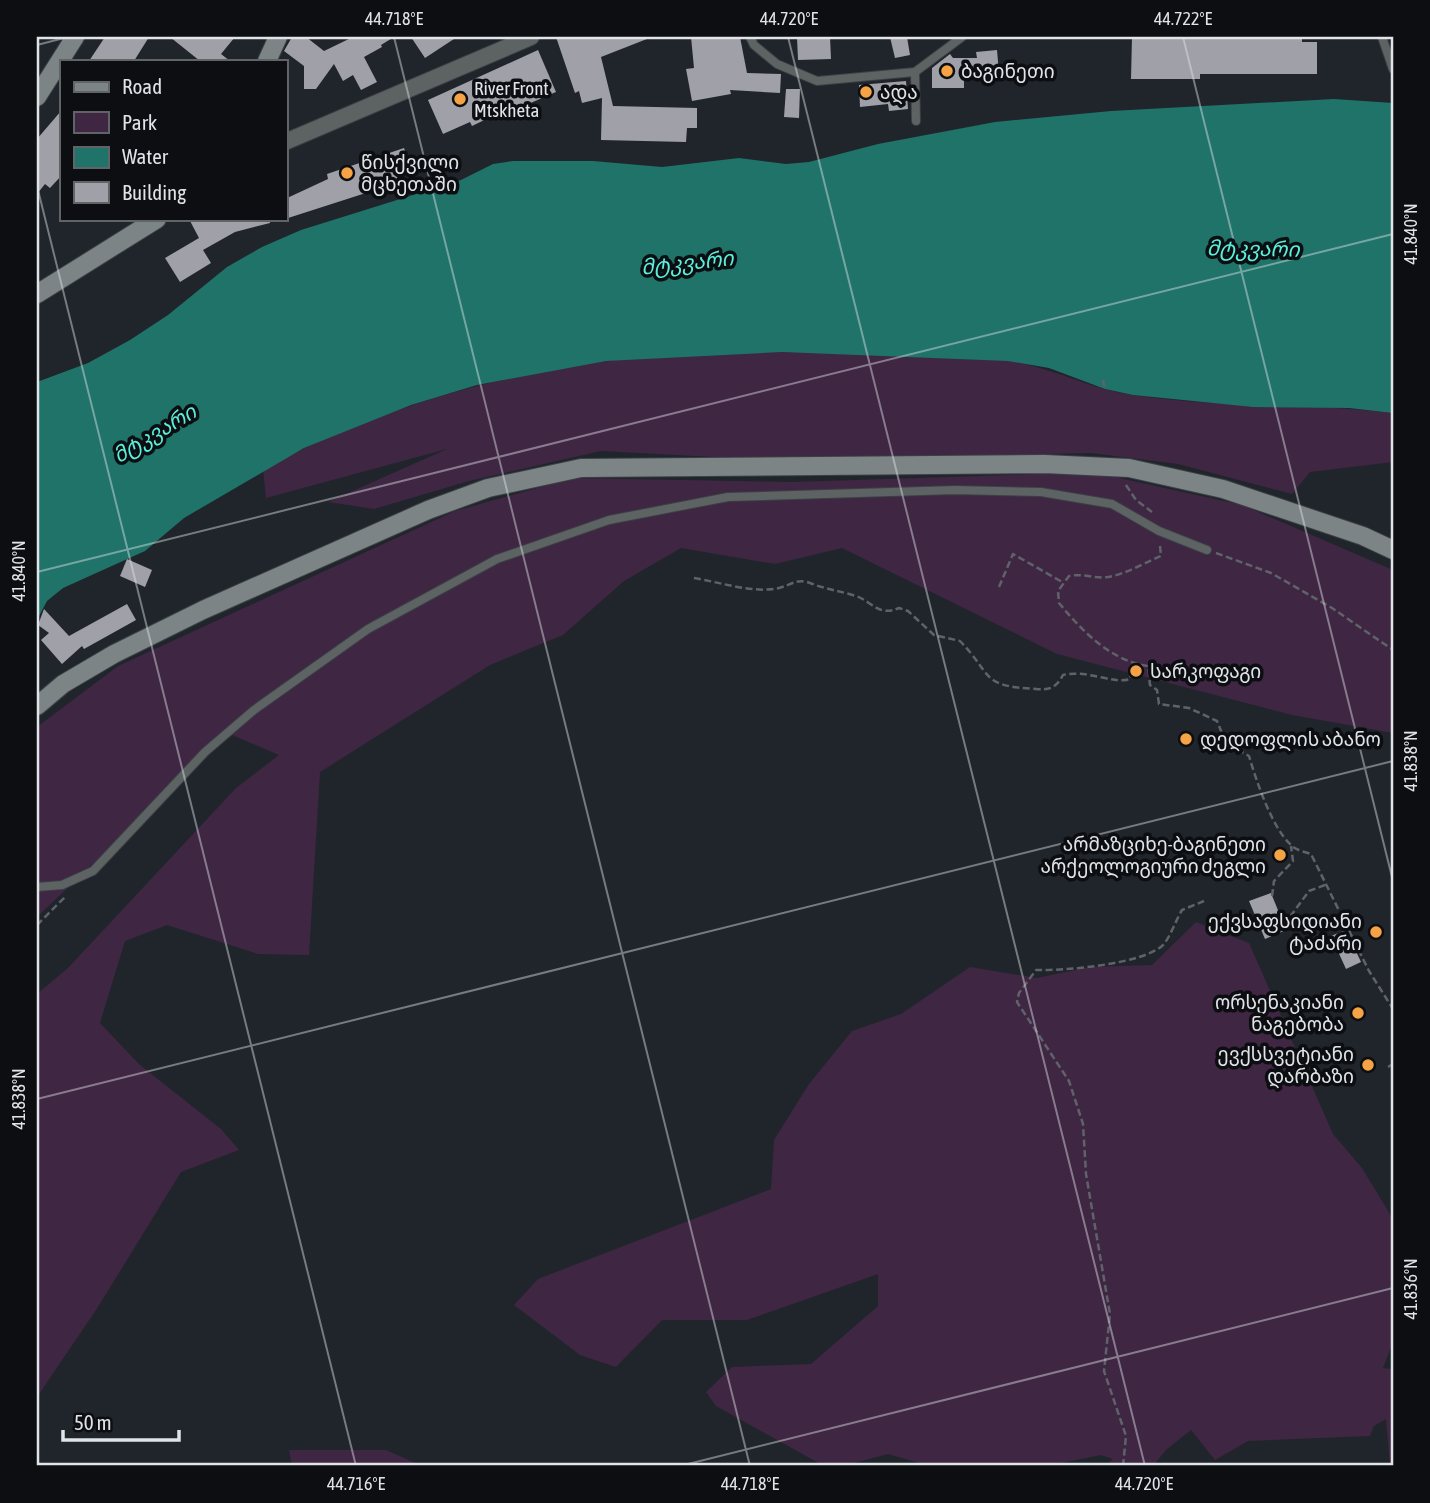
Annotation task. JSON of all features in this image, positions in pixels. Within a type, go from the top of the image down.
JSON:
[{"type":"main road","points":[[60,60],[75,37]]},
{"type":"main road","points":[[267,60],[278,37]]},
{"type":"main road","points":[[37,97],[60,61]]},
{"type":"main road","points":[[37,294],[156,220]]},
{"type":"main road","points":[[37,706],[63,684],[114,654],[203,610],[428,510],[488,488],[536,475],[581,468],[1045,464],[1129,468],[1223,489],[1363,536],[1393,550]]},
{"type":"street","points":[[287,141],[530,37]]},
{"type":"lane","points":[[750,37],[754,45],[777,64],[817,81],[915,72],[962,37]]},
{"type":"lane","points":[[1382,37],[1393,69]]},
{"type":"lane","points":[[915,72],[916,121]]},
{"type":"lane","points":[[37,887],[62,885],[93,871],[205,751],[254,710],[368,629],[497,559],[609,520],[728,497],[955,490],[1041,492],[1112,504],[1159,531],[1207,550]]},
{"type":"path","points":[[1103,380],[1105,389]]},
{"type":"path","points":[[1129,468],[1126,486],[1136,500],[1151,510],[1159,531],[1161,556],[1104,578],[1079,574],[1069,576],[1058,592],[1059,603],[1105,650],[1133,664],[1148,666],[1150,685],[1157,690],[1159,704],[1189,708],[1217,722],[1226,743],[1249,756],[1258,788],[1291,846],[1293,861],[1274,881],[1272,896]]},
{"type":"path","points":[[1207,550],[1271,573],[1332,608],[1393,650]]},
{"type":"path","points":[[999,587],[1013,554],[1064,583]]},
{"type":"path","points":[[694,578],[758,588],[778,588],[795,580],[808,582],[821,589],[859,597],[877,610],[890,612],[899,608],[908,611],[934,635],[960,641],[984,674],[1003,688],[1050,690],[1058,685],[1063,676],[1084,672],[1122,682],[1130,679],[1133,664]]},
{"type":"path","points":[[1291,846],[1311,854],[1369,971],[1393,1009]]},
{"type":"path","points":[[1284,925],[1309,891],[1326,885]]},
{"type":"path","points":[[37,925],[70,893]]},
{"type":"path","points":[[1123,1466],[1126,1436],[1104,1371],[1110,1314],[1086,1174],[1083,1124],[1069,1081],[1017,1002],[1019,993],[1036,970],[1127,961],[1163,945],[1182,910],[1204,901]]},
{"type":"path","points":[[1388,1068],[1393,1064]]},
{"type":"green space","points":[[782,352],[896,353],[983,358],[1027,364],[1133,395],[1198,402],[1393,413],[1393,462],[1310,472],[1292,494],[1178,464],[1091,453],[771,460],[601,451],[469,481],[374,509],[328,502],[447,449],[266,498],[263,469],[345,430],[430,399],[518,376],[607,361]]},
{"type":"green space","points":[[1101,474],[1242,505],[1393,570],[1393,733],[1292,715],[1057,654],[842,548],[775,564],[681,548],[624,581],[563,635],[490,665],[320,772],[309,955],[258,954],[167,925],[125,941],[100,1023],[140,1065],[221,1129],[239,1150],[181,1172],[98,1307],[37,1397],[37,994],[68,968],[236,788],[279,755],[230,734],[37,917],[37,727],[118,666],[455,511],[573,478],[793,482]]},
{"type":"green space","points":[[1196,922],[1249,943],[1333,1134],[1362,1168],[1393,1219],[1393,1342],[1383,1368],[1393,1369],[1393,1466],[1390,1466],[1386,1419],[1374,1426],[1370,1436],[1248,1441],[1215,1460],[1191,1430],[1166,1450],[1153,1466],[1105,1466],[1113,1459],[1101,1455],[1047,1466],[930,1466],[888,1454],[843,1466],[824,1466],[716,1406],[706,1392],[732,1367],[811,1364],[878,1306],[878,1274],[747,1320],[662,1320],[616,1367],[580,1355],[514,1305],[538,1279],[771,1189],[774,1140],[809,1084],[852,1031],[901,1014],[970,967],[1037,978],[1090,967],[1152,965]]},
{"type":"green space","points":[[289,1450],[386,1450],[422,1466],[292,1466]]},
{"type":"water","name":"მტკვარი","points":[[1334,99],[1393,103],[1393,413],[1349,408],[1253,407],[1133,395],[1105,389],[1049,368],[1008,361],[782,352],[606,361],[477,385],[411,405],[304,448],[184,518],[145,551],[63,588],[47,601],[37,620],[37,382],[88,363],[130,340],[168,315],[227,267],[262,247],[301,230],[461,180],[493,164],[513,161],[593,161],[662,167],[739,158],[786,164],[809,162],[878,144],[995,122],[1111,111]]},
{"type":"building","points":[[105,37],[149,37],[135,60],[90,60]]},
{"type":"building","points":[[170,37],[235,37],[221,54],[229,60],[199,60]]},
{"type":"building","points":[[292,37],[306,37],[324,51],[353,37],[394,37],[364,57],[377,82],[361,90],[353,75],[343,81],[334,64],[316,89],[304,89],[304,66],[284,51]]},
{"type":"building","points":[[411,37],[457,37],[425,58]]},
{"type":"building","points":[[556,37],[652,37],[601,57],[613,106],[697,108],[697,128],[687,128],[686,142],[601,140],[602,98],[582,103],[579,91],[575,93]]},
{"type":"building","points":[[691,37],[740,37],[747,73],[781,74],[780,93],[730,90],[731,94],[692,101],[686,69],[694,68]]},
{"type":"building","points":[[797,37],[830,37],[831,59],[798,60]]},
{"type":"building","points":[[890,37],[907,37],[910,55],[895,58]]},
{"type":"building","points":[[1132,37],[1302,37],[1302,42],[1317,42],[1317,74],[1200,74],[1200,79],[1131,79]]},
{"type":"building","points":[[538,50],[556,92],[498,117],[497,114],[472,126],[470,122],[443,134],[428,100]]},
{"type":"building","points":[[997,50],[999,73],[964,76],[964,88],[932,88],[932,68],[950,54],[953,58],[977,58],[976,52]]},
{"type":"building","points":[[906,81],[908,109],[889,111],[888,104],[860,107],[859,85]]},
{"type":"building","points":[[786,89],[800,89],[799,118],[784,117]]},
{"type":"building","points":[[60,112],[60,177],[50,188],[45,184],[37,194],[37,139]]},
{"type":"building","points":[[404,148],[412,172],[397,177],[400,182],[287,218],[287,198],[328,179],[327,174]]},
{"type":"building","points":[[190,220],[270,220],[270,223],[235,232],[203,250],[211,263],[180,282],[165,258],[199,238]]},
{"type":"building","points":[[127,559],[152,570],[145,587],[120,576]]},
{"type":"building","points":[[127,604],[136,620],[84,649],[82,646],[62,664],[41,640],[49,633],[38,625],[44,609],[69,636]]},
{"type":"building","points":[[1271,893],[1286,930],[1265,939],[1249,901]]},
{"type":"building","points":[[1346,930],[1361,962],[1346,969],[1331,936]]},
{"type":"place","name":"ბაგინეთი","points":[[947,71]]},
{"type":"place","name":"ადა","points":[[866,92]]},
{"type":"place","name":"River Front Mtskheta","points":[[460,99]]},
{"type":"place","name":"წისქვილი მცხეთაში","points":[[347,173]]},
{"type":"place","name":"სარკოფაგი","points":[[1136,671]]},
{"type":"place","name":"დედოფლის აბანო","points":[[1186,739]]},
{"type":"place","name":"არმაზციხე-ბაგინეთი არქეოლოგიური ძეგლი","points":[[1280,855]]},
{"type":"place","name":"ექვსაფსიდიანი ტაძარი","points":[[1376,932]]},
{"type":"place","name":"ორსენაკიანი ნაგებობა","points":[[1358,1013]]},
{"type":"place","name":"ევქსსვეტიანი დარბაზი","points":[[1368,1065]]}]
